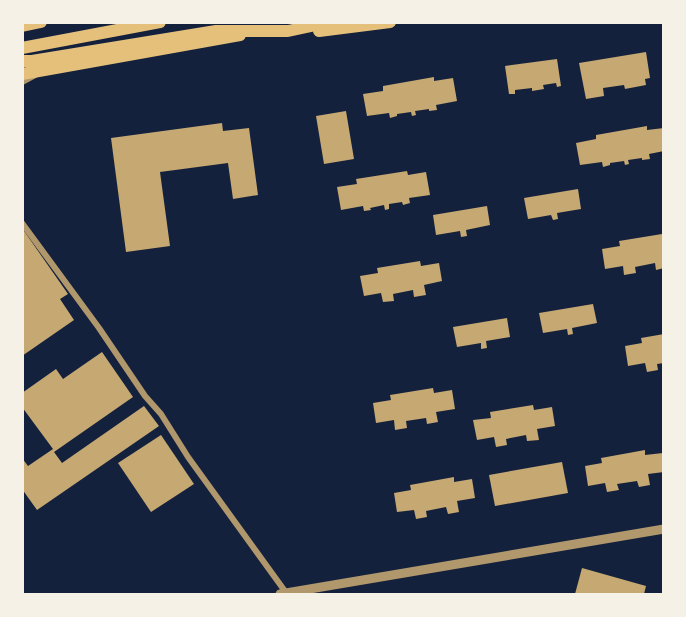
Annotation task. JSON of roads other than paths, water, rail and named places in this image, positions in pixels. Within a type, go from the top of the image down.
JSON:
[{"type":"main road","points":[[22,26],[40,22]]},
{"type":"main road","points":[[22,48],[160,22]]},
{"type":"main road","points":[[22,74],[307,22]]},
{"type":"main road","points":[[288,31],[330,22]]},
{"type":"main road","points":[[22,61],[216,31],[322,32],[390,22]]},
{"type":"street","points":[[22,82],[47,69]]},
{"type":"street","points":[[22,223],[99,328],[145,396],[161,414],[188,457],[285,594],[663,529]]}]
